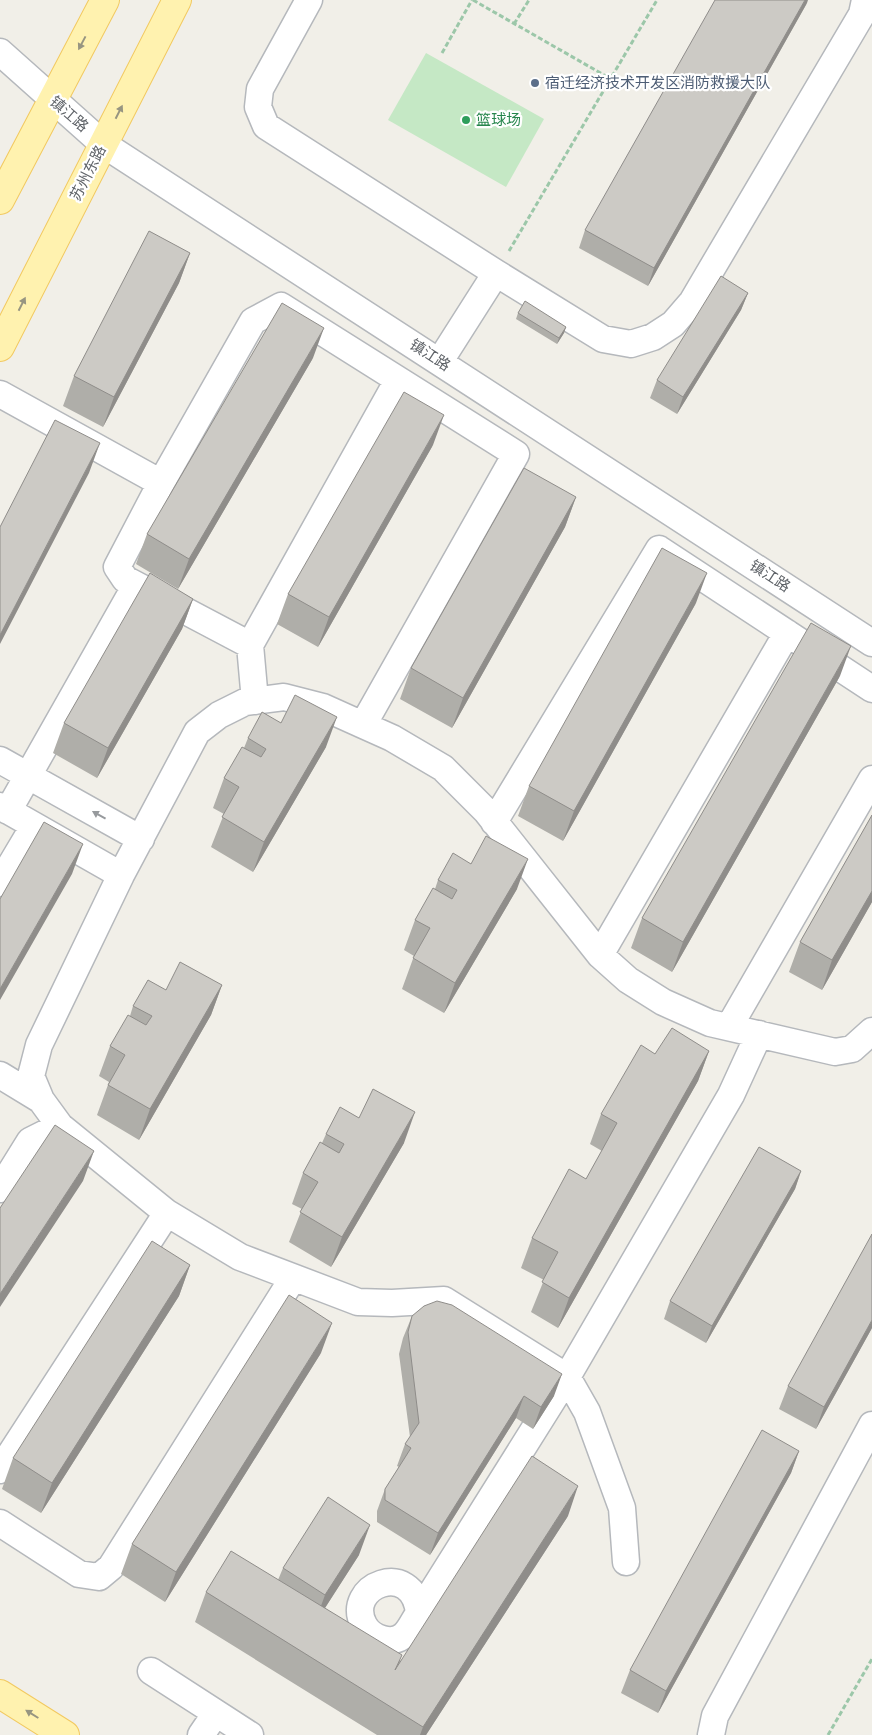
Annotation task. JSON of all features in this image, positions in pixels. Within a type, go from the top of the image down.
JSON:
[{"type":"main road","points":[[0,200],[105,0]]},
{"type":"main road","name":"苏州东路","points":[[0,347],[177,0]]},
{"type":"main road","points":[[0,1694],[65,1735]]},
{"type":"street","points":[[309,0],[260,89],[258,107],[266,126],[603,339],[631,344],[653,337],[673,324],[692,302],[862,14],[865,0]]},
{"type":"street","name":"镇江路","points":[[0,52],[103,144],[872,643]]},
{"type":"street","points":[[440,361],[496,273]]},
{"type":"street","points":[[250,645],[125,579],[116,567],[161,483],[253,321],[281,306],[516,454],[363,725]]},
{"type":"street","points":[[255,700],[250,645],[398,380]]},
{"type":"street","points":[[0,394],[161,483]]},
{"type":"street","points":[[494,822],[659,549],[872,689]]},
{"type":"street","points":[[121,875],[4,808],[28,776],[136,585]]},
{"type":"street","points":[[600,955],[787,633]]},
{"type":"street","points":[[626,1562],[622,1508],[588,1412],[567,1377],[444,1300],[392,1303],[358,1302],[240,1257],[167,1213],[60,1126],[41,1100],[31,1076],[39,1046],[121,875],[197,732],[219,715],[245,702],[284,698],[323,707],[392,738],[443,768],[494,822],[600,955],[628,980],[663,1002],[710,1023],[835,1052],[852,1049],[872,1031]]},
{"type":"street","points":[[0,760],[141,839]]},
{"type":"street","points":[[729,1027],[872,779]]},
{"type":"street","points":[[0,883],[34,826]]},
{"type":"street","points":[[419,1613],[567,1377],[731,1095],[759,1034]]},
{"type":"street","points":[[0,1075],[41,1100]]},
{"type":"street","points":[[0,1189],[30,1141],[60,1126]]},
{"type":"street","points":[[0,1470],[167,1213]]},
{"type":"street","points":[[0,1523],[79,1574],[98,1577],[111,1567],[293,1278]]},
{"type":"street","points":[[711,1735],[715,1716],[872,1425]]},
{"type":"street","points":[[151,1670],[250,1735]]},
{"type":"street","points":[[201,1735],[216,1713]]},
{"type":"path","points":[[442,53],[473,0],[611,80]]},
{"type":"path","points":[[514,24],[529,0]]},
{"type":"path","points":[[496,273],[657,0]]},
{"type":"path","points":[[828,1735],[872,1660]]},
{"type":"green space","name":"篮球场","points":[[426,53],[544,119],[506,187],[388,120]]},
{"type":"building","points":[[715,0],[805,0],[654,268],[585,230]]},
{"type":"building","points":[[149,231],[190,253],[114,397],[74,376]]},
{"type":"building","points":[[721,276],[748,293],[683,397],[657,380]]},
{"type":"building","points":[[525,301],[566,327],[559,338],[518,313]]},
{"type":"building","points":[[282,303],[324,328],[189,559],[147,534]]},
{"type":"building","points":[[404,392],[444,415],[329,617],[288,594]]},
{"type":"building","points":[[55,420],[100,443],[0,635],[0,527]]},
{"type":"building","points":[[524,468],[576,497],[463,698],[411,668]]},
{"type":"building","points":[[662,548],[707,573],[574,811],[529,786]]},
{"type":"building","points":[[150,573],[193,599],[108,748],[64,723]]},
{"type":"building","points":[[811,623],[851,646],[683,942],[642,918]]},
{"type":"building","points":[[295,695],[337,717],[264,842],[222,817],[239,787],[224,778],[242,747],[261,757],[266,749],[248,738],[262,712],[281,723]]},
{"type":"building","points":[[872,815],[872,891],[832,960],[800,942]]},
{"type":"building","points":[[44,822],[83,844],[0,989],[0,899]]},
{"type":"building","points":[[486,836],[528,859],[455,983],[413,958],[430,928],[415,920],[433,888],[452,899],[457,890],[438,880],[453,853],[471,864]]},
{"type":"building","points":[[180,962],[222,985],[150,1109],[108,1085],[125,1055],[110,1046],[128,1015],[146,1025],[152,1016],[133,1006],[148,980],[166,990]]},
{"type":"building","points":[[672,1028],[709,1051],[569,1298],[542,1282],[558,1252],[532,1238],[569,1169],[586,1179],[617,1123],[601,1114],[641,1045],[655,1054]]},
{"type":"building","points":[[373,1089],[415,1112],[342,1237],[300,1212],[318,1182],[303,1173],[320,1142],[339,1153],[344,1144],[326,1134],[340,1107],[359,1118]]},
{"type":"building","points":[[55,1125],[94,1151],[0,1294],[0,1208]]},
{"type":"building","points":[[759,1147],[801,1171],[712,1326],[670,1301]]},
{"type":"building","points":[[872,1234],[872,1320],[824,1407],[788,1386]]},
{"type":"building","points":[[152,1241],[190,1265],[52,1483],[13,1458]]},
{"type":"building","points":[[289,1295],[332,1323],[176,1572],[132,1544]]},
{"type":"building","points":[[437,1301],[452,1305],[562,1374],[541,1407],[524,1396],[438,1533],[385,1500],[385,1489],[411,1448],[405,1444],[419,1423],[408,1332],[412,1316],[424,1306]]},
{"type":"building","points":[[762,1430],[799,1451],[666,1691],[630,1670]]},
{"type":"building","points":[[532,1456],[578,1486],[423,1727],[206,1592],[231,1551],[402,1655],[395,1670]]},
{"type":"building","points":[[328,1497],[370,1525],[325,1595],[283,1568]]},
{"type":"place","name":"宿迁经济技术开发区消防救援大队","points":[[535,83]]},
{"type":"place","name":"篮球场","points":[[466,120]]}]
